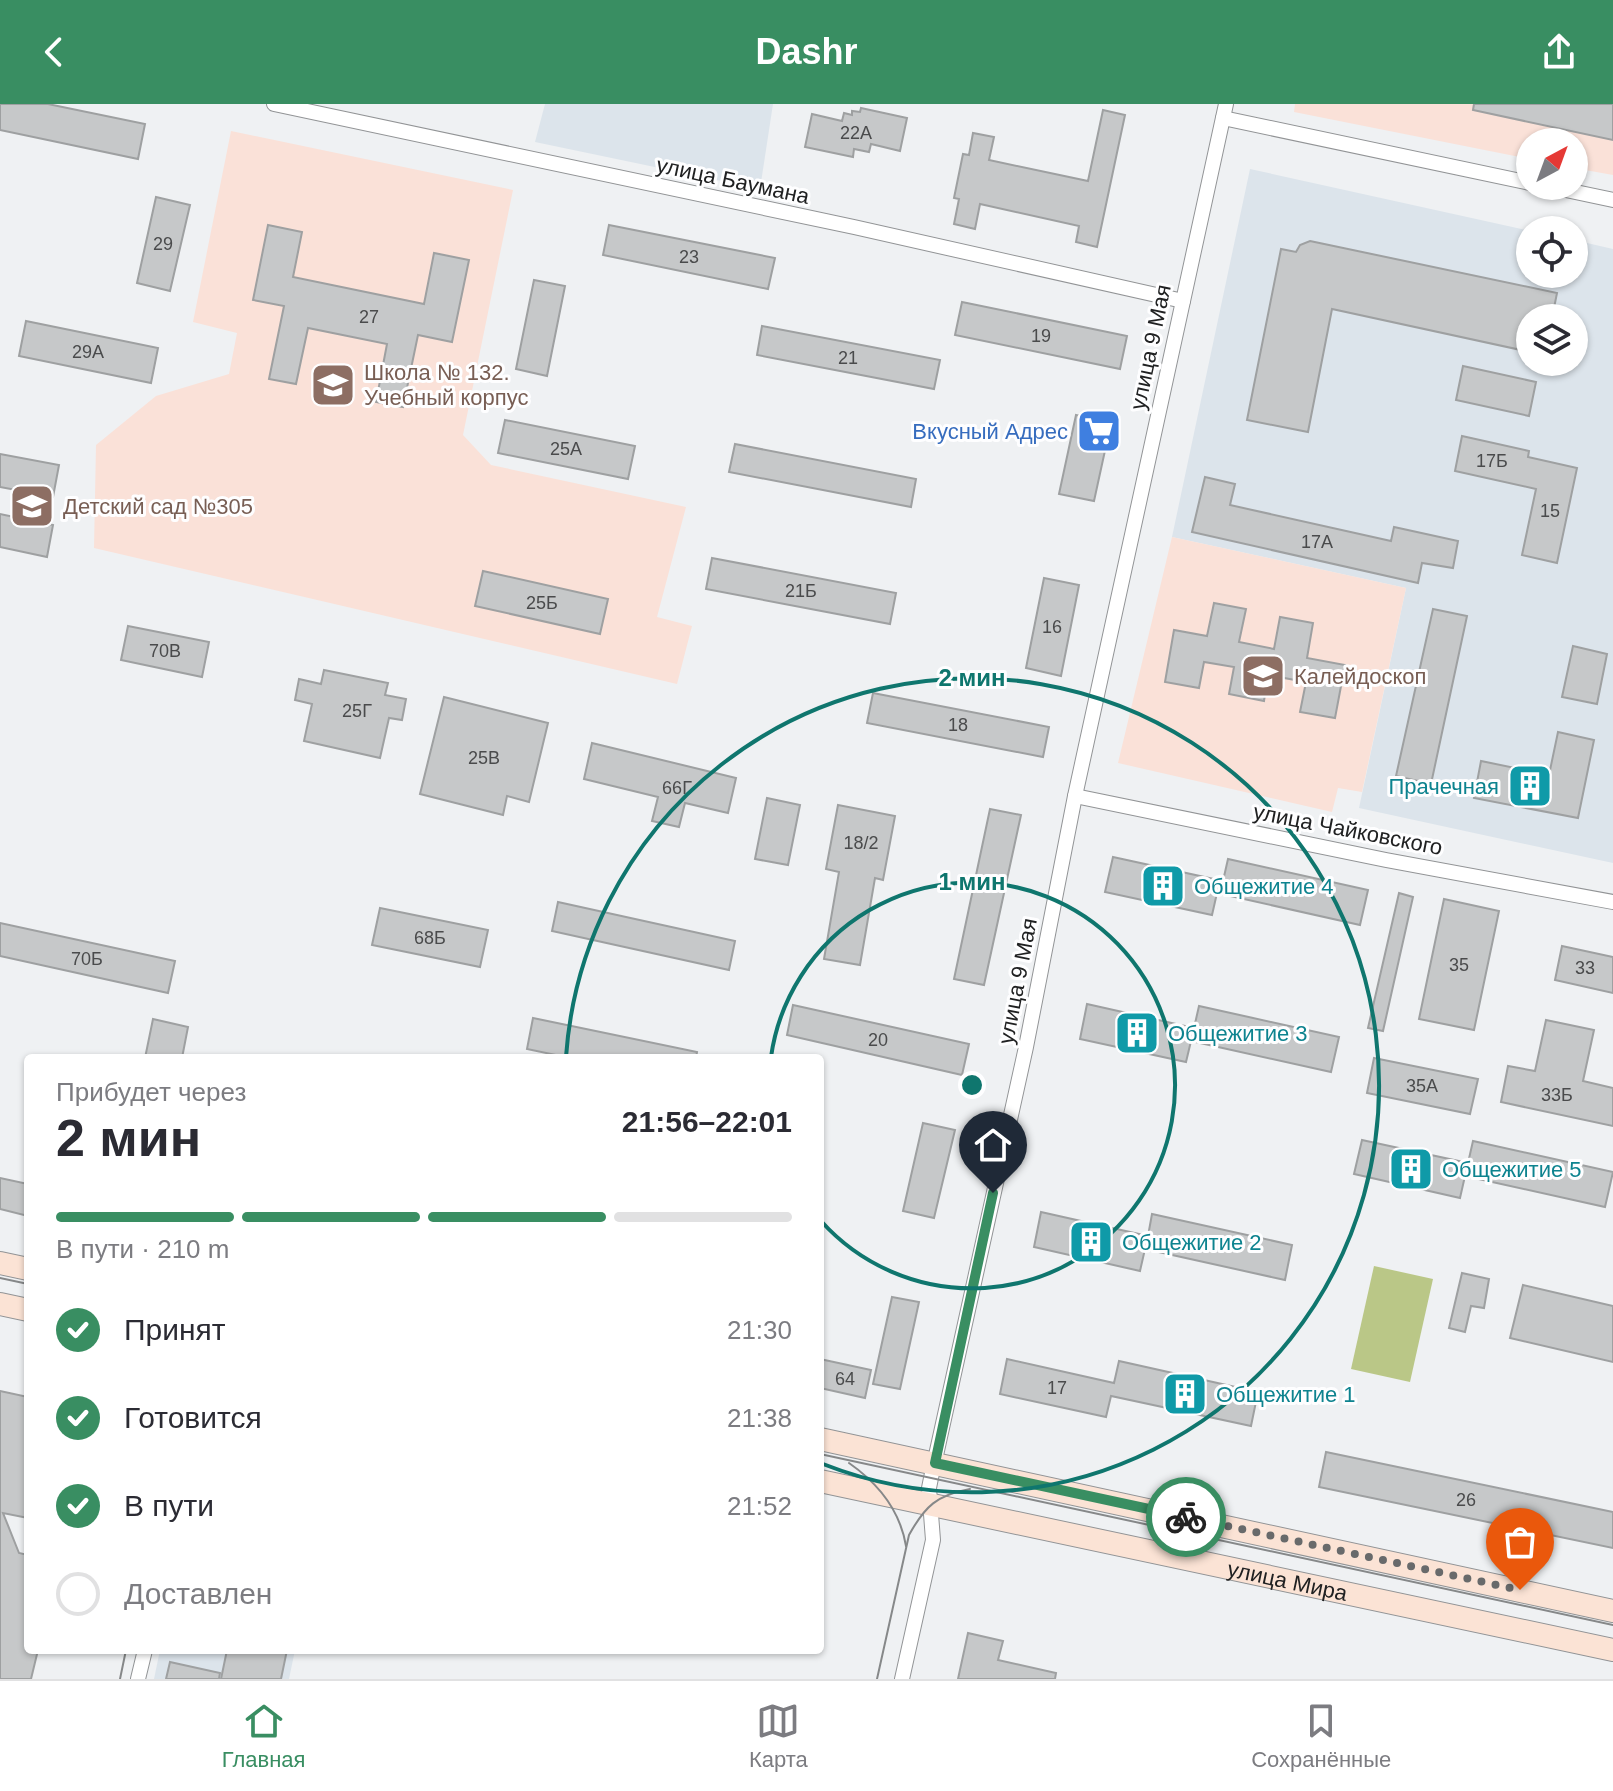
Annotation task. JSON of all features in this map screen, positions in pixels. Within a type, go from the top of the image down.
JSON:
[{"type":"main road","points":[[0,1263],[24,1268]]},
{"type":"main road","points":[[0,1304],[24,1309]]},
{"type":"main road","name":"улица Мира","points":[[824,1440],[1613,1611]]},
{"type":"main road","name":"улица Мира","points":[[824,1482],[1613,1650]]},
{"type":"street","name":"улица Баумана","points":[[274,104],[854,227],[1183,301]]},
{"type":"street","name":"улица 9 Мая","points":[[902,1679],[933,1540],[929,1488],[1026,1047],[1075,796],[1224,111]]},
{"type":"street","points":[[1224,111],[1516,180]]},
{"type":"street","points":[[1588,195],[1613,200]]},
{"type":"street","name":"улица Чайковского","points":[[1075,796],[1386,860],[1613,902]]},
{"type":"street","points":[[138,1679],[144,1654]]},
{"type":"shaded area","points":[[545,104],[773,104],[760,189],[535,142]]},
{"type":"shaded area","points":[[1295,104],[1613,104],[1613,175],[1588,171],[1588,128],[1516,128],[1516,156],[1294,112]]},
{"type":"shaded area","name":"Школа № 132. Учебный корпус","points":[[231,131],[513,190],[463,435],[491,465],[686,507],[657,617],[692,626],[677,684],[94,548],[96,445],[156,396],[229,374],[237,333],[193,322]]},
{"type":"shaded area","points":[[1250,169],[1516,228],[1516,288],[1588,288],[1588,243],[1613,249],[1613,863],[1359,808],[1406,588],[1172,537]]},
{"type":"shaded area","name":"Калейдоскоп","points":[[1172,537],[1406,588],[1362,792],[1338,788],[1332,812],[1118,763]]},
{"type":"shaded area","points":[[159,1654],[294,1654],[289,1679],[154,1679]]},
{"type":"green space","points":[[1374,1266],[1433,1279],[1410,1382],[1351,1369]]},
{"type":"building","points":[[0,104],[48,104],[145,124],[138,159],[0,130]]},
{"type":"building","points":[[1474,104],[1613,104],[1613,140],[1588,135],[1588,128],[1557,128],[1473,110]]},
{"type":"building","points":[[861,108],[907,118],[900,151],[871,144],[869,152],[854,149],[853,157],[805,147],[812,114],[842,121],[844,113],[852,115],[852,111],[860,112]]},
{"type":"building","points":[[1103,110],[1125,115],[1097,247],[1076,242],[1079,226],[980,204],[975,229],[954,224],[959,199],[954,198],[963,154],[969,155],[973,133],[994,137],[989,160],[1088,181]]},
{"type":"building","points":[[156,197],[190,205],[170,291],[137,283]]},
{"type":"building","points":[[268,225],[302,232],[293,277],[424,304],[434,253],[469,260],[452,342],[418,335],[403,407],[376,402],[387,344],[308,328],[296,384],[269,379],[284,306],[253,300]]},
{"type":"building","points":[[609,225],[775,258],[768,289],[603,255]]},
{"type":"building","points":[[1310,241],[1516,284],[1516,288],[1557,293],[1555,304],[1516,304],[1516,349],[1332,309],[1308,432],[1247,420],[1281,249],[1296,252],[1300,245]]},
{"type":"building","points":[[534,280],[565,286],[547,376],[516,369]]},
{"type":"building","points":[[962,302],[1127,336],[1120,369],[955,335]]},
{"type":"building","points":[[26,321],[158,348],[151,383],[19,356]]},
{"type":"building","points":[[762,326],[940,360],[934,389],[757,355]]},
{"type":"building","points":[[1463,366],[1536,382],[1529,416],[1456,400]]},
{"type":"building","points":[[1076,415],[1111,423],[1094,501],[1059,494]]},
{"type":"building","points":[[505,420],[635,446],[628,479],[498,453]]},
{"type":"building","points":[[1462,436],[1529,451],[1528,457],[1577,468],[1557,563],[1522,555],[1536,489],[1455,471]]},
{"type":"building","points":[[735,444],[916,479],[911,507],[729,472]]},
{"type":"building","name":"Детский сад №305","points":[[0,454],[59,465],[53,497],[43,495],[35,521],[53,525],[47,557],[0,547],[0,514],[19,518],[27,492],[0,487]]},
{"type":"building","points":[[1205,477],[1235,484],[1230,505],[1391,541],[1394,527],[1458,541],[1453,568],[1422,563],[1418,583],[1192,532]]},
{"type":"building","points":[[712,558],[896,593],[890,624],[706,589]]},
{"type":"building","points":[[483,571],[608,599],[600,634],[475,606]]},
{"type":"building","points":[[1044,578],[1079,585],[1061,676],[1026,668]]},
{"type":"building","points":[[1214,603],[1246,609],[1239,642],[1274,649],[1280,617],[1313,623],[1307,658],[1345,665],[1335,718],[1300,712],[1306,682],[1268,675],[1264,701],[1229,694],[1234,667],[1204,662],[1199,688],[1165,682],[1174,630],[1207,636]]},
{"type":"building","points":[[1433,609],[1467,616],[1431,784],[1396,776]]},
{"type":"building","points":[[128,626],[209,642],[202,677],[121,660]]},
{"type":"building","points":[[1573,646],[1607,654],[1597,704],[1562,697]]},
{"type":"building","points":[[324,670],[388,683],[385,695],[406,699],[402,720],[389,718],[380,758],[304,741],[312,704],[295,700],[299,679],[321,684]]},
{"type":"building","points":[[873,693],[1049,727],[1043,757],[867,723]]},
{"type":"building","points":[[444,697],[548,723],[529,802],[507,796],[503,815],[420,794]]},
{"type":"building","name":"Прачечная","points":[[1558,732],[1594,740],[1578,818],[1474,798],[1481,761],[1549,775]]},
{"type":"building","points":[[592,743],[736,778],[728,813],[685,803],[679,827],[652,821],[658,797],[584,779]]},
{"type":"building","points":[[767,798],[800,805],[788,865],[755,859]]},
{"type":"building","points":[[838,805],[895,816],[883,880],[875,878],[860,965],[824,959],[839,872],[826,869]]},
{"type":"building","points":[[990,809],[1021,815],[984,985],[954,979]]},
{"type":"building","points":[[1113,857],[1223,881],[1228,859],[1368,890],[1360,925],[1217,893],[1212,915],[1105,892]]},
{"type":"building","points":[[1399,893],[1413,897],[1383,1031],[1368,1028]]},
{"type":"building","points":[[1444,899],[1499,911],[1474,1030],[1419,1019]]},
{"type":"building","points":[[558,902],[735,941],[729,970],[552,931]]},
{"type":"building","points":[[380,908],[488,930],[480,967],[372,945]]},
{"type":"building","points":[[0,923],[175,961],[168,993],[0,956]]},
{"type":"building","points":[[1562,946],[1613,957],[1613,993],[1555,980]]},
{"type":"building","points":[[1087,1004],[1194,1028],[1199,1006],[1339,1037],[1331,1072],[1191,1041],[1186,1062],[1080,1039]]},
{"type":"building","points":[[793,1005],[969,1044],[962,1075],[787,1035]]},
{"type":"building","points":[[533,1018],[697,1052],[551,1054],[527,1049]]},
{"type":"building","points":[[153,1019],[188,1027],[183,1054],[146,1054]]},
{"type":"building","points":[[1546,1020],[1594,1030],[1583,1081],[1613,1088],[1613,1126],[1501,1102],[1508,1066],[1535,1071]]},
{"type":"building","points":[[1374,1058],[1478,1079],[1470,1114],[1367,1093]]},
{"type":"building","points":[[923,1123],[955,1130],[934,1218],[903,1211]]},
{"type":"building","points":[[1362,1140],[1468,1163],[1473,1141],[1613,1172],[1605,1207],[1465,1176],[1460,1198],[1354,1174]]},
{"type":"building","points":[[0,1178],[24,1183],[24,1215],[0,1209]]},
{"type":"building","points":[[1041,1212],[1148,1236],[1152,1214],[1292,1245],[1285,1280],[1145,1249],[1140,1271],[1034,1247]]},
{"type":"building","points":[[1462,1273],[1489,1279],[1484,1308],[1471,1306],[1465,1332],[1449,1328]]},
{"type":"building","points":[[1523,1285],[1613,1306],[1613,1362],[1510,1338]]},
{"type":"building","points":[[892,1297],[919,1302],[900,1389],[873,1384]]},
{"type":"building","points":[[1007,1359],[1114,1383],[1119,1361],[1258,1392],[1251,1426],[1111,1396],[1106,1417],[1000,1394]]},
{"type":"building","points":[[824,1360],[871,1370],[865,1398],[824,1389]]},
{"type":"building","points":[[0,1391],[24,1396],[24,1517],[3,1513],[19,1553],[24,1554],[24,1654],[37,1654],[31,1679],[0,1679]]},
{"type":"building","points":[[1326,1452],[1613,1512],[1613,1548],[1319,1487]]},
{"type":"building","points":[[968,1633],[1003,1641],[998,1660],[1056,1673],[1055,1679],[958,1679]]},
{"type":"building","points":[[226,1654],[286,1654],[281,1679],[221,1679]]},
{"type":"building","points":[[170,1662],[220,1673],[219,1679],[166,1679]]},
{"type":"tram line","points":[[0,1278],[24,1283]]},
{"type":"tram line","points":[[824,1455],[1613,1625]]},
{"type":"tram line","points":[[849,1463],[879,1489],[893,1509],[906,1546]]},
{"type":"tram line","points":[[877,1679],[909,1535],[933,1503],[970,1489]]},
{"type":"tram line","points":[[120,1679],[125,1654]]},
{"type":"way so far","points":[[1186,1517],[1520,1590]]},
{"type":"place","name":"Школа № 132. Учебный корпус","points":[[333,385]]},
{"type":"place","name":"Вкусный Адрес","points":[[1099,431]]},
{"type":"place","name":"Детский сад №305","points":[[32,506]]},
{"type":"place","name":"Калейдоскоп","points":[[1263,676]]},
{"type":"place","name":"Прачечная","points":[[1530,786]]},
{"type":"place","name":"Общежитие 4","points":[[1163,886]]},
{"type":"place","name":"Общежитие 3","points":[[1137,1033]]},
{"type":"place","name":"Общежитие 5","points":[[1411,1169]]},
{"type":"place","name":"Общежитие 2","points":[[1091,1242]]},
{"type":"place","name":"Общежитие 1","points":[[1185,1394]]},
{"type":"route","points":[[993,1193],[935,1463],[1186,1517]]}]
